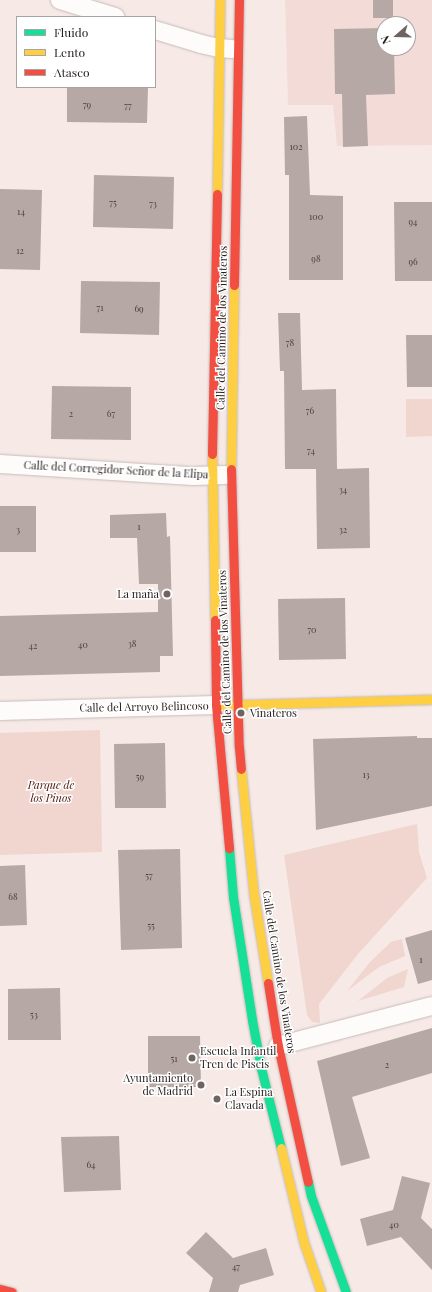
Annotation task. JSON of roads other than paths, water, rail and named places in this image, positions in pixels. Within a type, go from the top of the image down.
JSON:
[{"type":"main road","name":"Calle del Camino de los Vinateros","points":[[220,0],[212,475],[216,705],[233,897],[252,1020],[261,1068],[304,1244],[321,1292]]},
{"type":"main road","name":"Calle del Camino de los Vinateros","points":[[239,0],[231,476],[239,747],[254,896],[278,1046],[293,1120],[311,1196],[346,1292]]},
{"type":"main road","name":"Calle del Arroyo Belincoso","points":[[216,705],[432,699]]},
{"type":"main road","points":[[0,1289],[12,1292]]},
{"type":"street","points":[[60,0],[112,16]]},
{"type":"street","points":[[156,30],[219,48],[238,49]]},
{"type":"street","name":"Calle del Corregidor Señor de la Elipa","points":[[0,464],[193,476],[231,476]]},
{"type":"street","name":"Calle del Arroyo Belincoso","points":[[0,711],[216,705]]},
{"type":"street","points":[[278,1046],[432,1006]]},
{"type":"place","name":"La maña","points":[[167,594]]},
{"type":"place","name":"Vinateros","points":[[241,713]]},
{"type":"place","name":"Escuela Infantil Tren de Piscis","points":[[192,1058]]},
{"type":"place","name":"Ayuntamiento de Madrid","points":[[201,1085]]},
{"type":"place","name":"La Espina Clavada","points":[[217,1099]]},
{"type":"park label","name":"Parque de los Pinos","points":[[51,792]]}]
